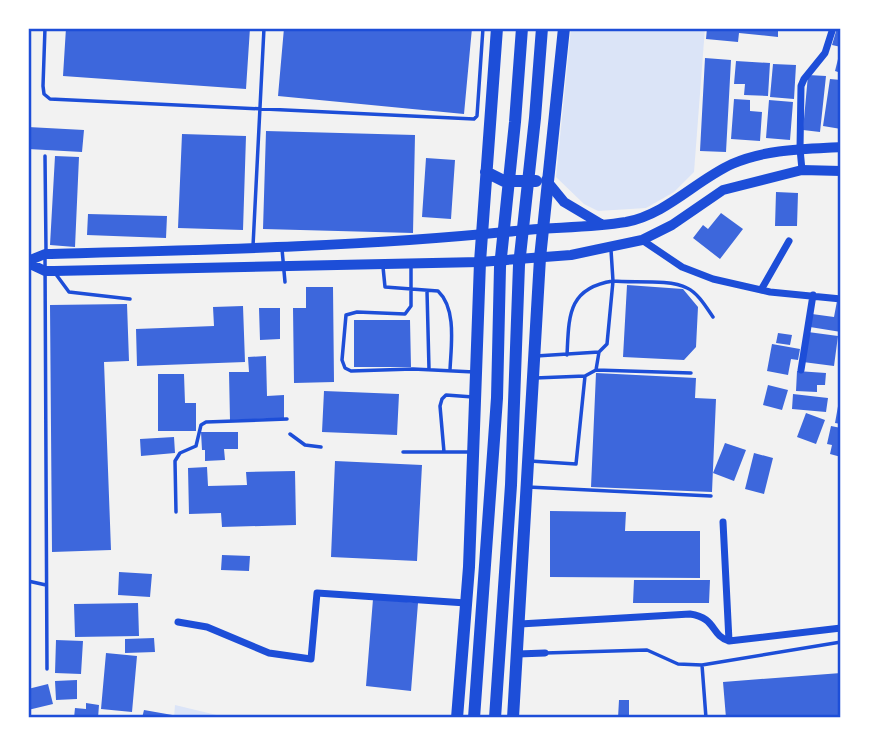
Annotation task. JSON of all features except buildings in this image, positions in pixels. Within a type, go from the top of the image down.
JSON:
[{"type":"highway","points":[[457,718],[466,603],[480,262],[496,28]]},
{"type":"highway","points":[[474,718],[497,398],[500,267],[522,28]]},
{"type":"highway","points":[[495,718],[511,485],[520,253],[542,28]]},
{"type":"highway","points":[[513,718],[540,258],[546,180],[564,28]]},
{"type":"highway","points":[[486,172],[504,181],[518,183],[546,180]]},
{"type":"highway","points":[[478,314],[496,304],[510,305],[521,308],[537,319]]},
{"type":"main road","points":[[28,262],[45,254],[253,249],[438,240],[543,228],[604,225],[657,212],[732,164],[756,156],[800,149],[841,148]]},
{"type":"main road","points":[[28,262],[50,271],[411,264],[540,258],[642,240],[672,225],[723,190],[802,170],[841,171]]},
{"type":"main road","points":[[546,180],[564,202],[604,225]]},
{"type":"street","points":[[802,170],[801,86],[825,53],[833,28]]},
{"type":"street","points":[[642,240],[668,260],[692,272],[761,290],[841,299]]},
{"type":"street","points":[[761,290],[789,241]]},
{"type":"street","points":[[801,370],[813,295]]},
{"type":"street","points":[[723,522],[729,641]]},
{"type":"street","points":[[178,622],[207,627],[270,653],[311,659],[317,593],[466,603]]},
{"type":"street","points":[[520,624],[690,614],[702,616],[714,627],[720,638],[729,641],[841,628]]},
{"type":"street","points":[[518,654],[544,653]]},
{"type":"lane","points":[[45,28],[43,86],[44,94],[50,99],[474,119],[477,116],[483,28]]},
{"type":"lane","points":[[253,249],[264,28]]},
{"type":"lane","points":[[45,156],[45,254],[50,271],[47,669]]},
{"type":"lane","points":[[282,247],[285,282]]},
{"type":"lane","points":[[596,370],[599,352],[607,344],[613,282],[611,247]]},
{"type":"lane","points":[[383,264],[385,287],[438,291],[449,306],[450,370]]},
{"type":"lane","points":[[411,264],[411,306],[405,314],[357,312],[346,315],[342,360],[345,368],[476,372]]},
{"type":"lane","points":[[50,271],[69,292],[130,299]]},
{"type":"lane","points":[[567,355],[571,309],[579,295],[603,283],[666,284],[687,288],[713,317]]},
{"type":"lane","points":[[427,290],[429,369]]},
{"type":"lane","points":[[534,356],[599,352]]},
{"type":"lane","points":[[533,379],[585,376],[596,370],[691,373]]},
{"type":"lane","points":[[528,461],[576,464],[585,376]]},
{"type":"lane","points":[[444,452],[440,406],[442,399],[446,396],[475,397]]},
{"type":"lane","points":[[176,512],[175,461],[180,453],[196,446],[201,425],[206,422],[287,419]]},
{"type":"lane","points":[[289,434],[305,445],[321,447]]},
{"type":"lane","points":[[403,452],[473,452]]},
{"type":"lane","points":[[527,487],[711,496]]},
{"type":"lane","points":[[28,581],[46,585]]},
{"type":"lane","points":[[544,653],[647,650],[678,664],[702,665],[841,642]]},
{"type":"lane","points":[[702,665],[706,718]]},
{"type":"shaded area","points":[[571,28],[705,28],[694,172],[674,192],[646,208],[598,211],[584,204],[556,177]]},
{"type":"shaded area","points":[[175,705],[229,718],[174,718]]}]
